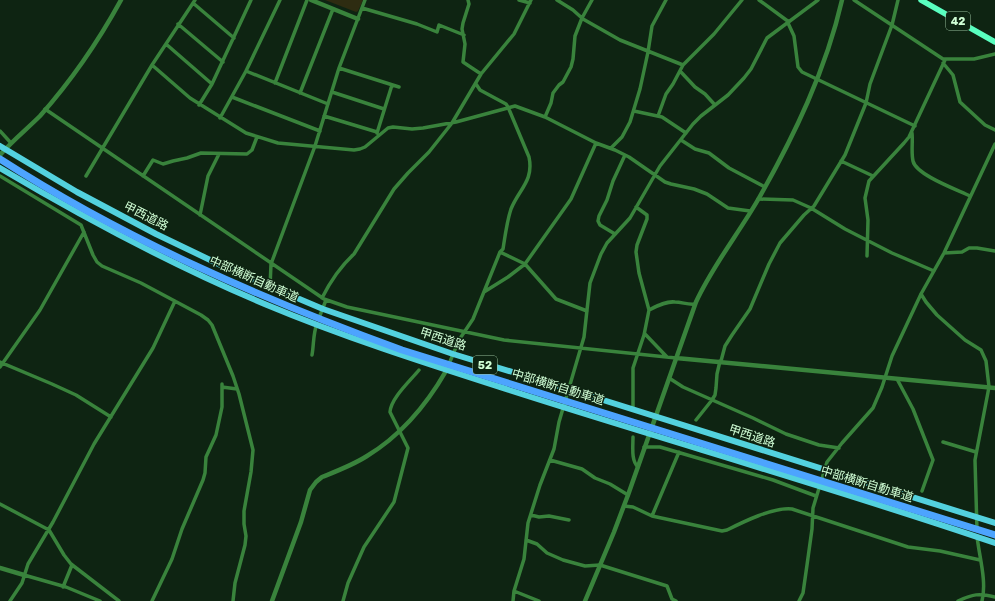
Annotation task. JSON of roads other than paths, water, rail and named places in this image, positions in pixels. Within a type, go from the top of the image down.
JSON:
[{"type":"highway","name":"甲西道路","points":[[2,148],[77,192],[150,231],[270,287],[323,309],[453,354],[995,523]]},
{"type":"highway","name":"中部横断自動車道","points":[[0,159],[81,207],[167,252],[275,302],[342,328],[410,352],[995,535]]},
{"type":"highway","name":"中部横断自動車道","points":[[0,163],[79,210],[165,255],[274,305],[340,331],[431,362],[995,539]]},
{"type":"highway","name":"52","points":[[0,168],[87,218],[148,250],[265,304],[316,325],[446,371],[649,435],[820,486],[995,543]]},
{"type":"main road","name":"42","points":[[921,0],[995,42]]},
{"type":"street","points":[[0,155],[2,148],[11,143],[46,109],[82,64],[122,0]]},
{"type":"street","points":[[199,105],[212,84],[252,0]]},
{"type":"street","points":[[275,82],[307,0]]},
{"type":"street","points":[[311,0],[358,19]]},
{"type":"street","points":[[270,287],[270,273],[272,264],[315,146],[339,68],[365,0]]},
{"type":"street","points":[[468,0],[469,4],[462,28],[465,44],[463,62],[481,74]]},
{"type":"street","points":[[312,355],[315,342],[314,331],[323,309],[326,289],[348,259],[354,254],[394,189],[429,152],[452,123],[481,74],[514,34],[531,2],[519,0]]},
{"type":"street","points":[[557,0],[573,10],[582,18],[620,40],[682,65]]},
{"type":"street","points":[[545,117],[551,103],[553,93],[563,82],[571,67],[575,36],[582,18],[592,0]]},
{"type":"street","points":[[611,148],[627,130],[634,111],[648,52],[652,26],[666,0]]},
{"type":"street","points":[[658,116],[666,94],[673,84],[682,65],[714,34],[742,0]]},
{"type":"street","points":[[759,0],[789,22],[794,36],[798,67],[802,72],[915,126]]},
{"type":"street","points":[[513,601],[514,591],[524,559],[531,515],[554,449],[559,422],[585,330],[590,284],[604,248],[630,218],[654,174],[680,140],[701,116],[728,95],[751,69],[767,38],[818,0]]},
{"type":"street","points":[[585,601],[624,506],[695,304],[706,280],[758,199],[789,141],[817,79],[834,31],[842,0]]},
{"type":"street","points":[[854,0],[944,61],[953,75],[960,102],[985,125],[995,130]]},
{"type":"street","points":[[696,420],[712,400],[716,388],[716,374],[725,346],[750,309],[769,264],[780,243],[814,206],[845,155],[866,103],[870,84],[892,25],[898,0]]},
{"type":"street","points":[[220,118],[246,71],[278,1]]},
{"type":"street","points":[[86,176],[152,65],[194,2],[234,38]]},
{"type":"street","points":[[362,8],[417,24],[436,32],[440,25],[464,35]]},
{"type":"street","points":[[300,93],[333,9]]},
{"type":"street","points":[[178,24],[223,62]]},
{"type":"street","points":[[166,44],[212,84]]},
{"type":"street","points":[[944,61],[974,59],[995,54]]},
{"type":"street","points":[[867,256],[868,220],[865,198],[869,181],[904,144],[912,132],[944,61]]},
{"type":"street","points":[[152,65],[199,105],[246,133],[278,143],[354,150],[360,149],[388,128],[393,127],[412,129],[452,123],[514,106],[545,117],[596,143],[611,148],[671,184],[694,189],[707,194],[728,208],[750,211]]},
{"type":"street","points":[[339,68],[399,87]]},
{"type":"street","points":[[246,71],[328,104]]},
{"type":"street","points":[[680,71],[715,105]]},
{"type":"street","points":[[378,134],[384,108],[392,84]]},
{"type":"street","points":[[272,601],[301,522],[310,490],[322,477],[368,456],[399,431],[429,398],[446,371],[463,332],[473,318],[502,249],[514,201],[527,182],[531,165],[506,104],[480,90],[476,84]]},
{"type":"street","points":[[332,92],[384,108]]},
{"type":"street","points":[[232,97],[320,131]]},
{"type":"street","points":[[46,109],[324,299],[347,307],[504,340],[995,388]]},
{"type":"street","points":[[634,111],[652,116],[658,116],[686,133]]},
{"type":"street","points":[[324,116],[378,134]]},
{"type":"street","points":[[0,131],[11,143]]},
{"type":"street","points":[[912,132],[912,160],[916,167],[926,176],[970,196]]},
{"type":"street","points":[[143,176],[154,160],[163,164],[200,154],[249,153],[252,150],[257,137]]},
{"type":"street","points":[[680,140],[695,149],[709,153],[730,168],[765,187]]},
{"type":"street","points":[[484,292],[508,277],[524,264],[571,199],[596,143]]},
{"type":"street","points":[[799,601],[803,593],[812,529],[813,508],[827,462],[873,408],[885,378],[889,361],[944,253],[995,144]]},
{"type":"street","points":[[200,215],[208,176],[219,154]]},
{"type":"street","points":[[615,234],[600,225],[598,221],[599,216],[608,200],[613,181],[625,156]]},
{"type":"street","points":[[841,161],[873,176]]},
{"type":"street","points":[[0,176],[81,225],[93,255],[97,262],[102,266],[141,283],[176,301],[201,315],[212,325],[237,389],[252,441],[253,450],[251,472],[244,511],[246,536],[245,545],[235,583],[233,601]]},
{"type":"street","points":[[758,199],[793,200],[811,208],[845,229],[892,253],[934,271]]},
{"type":"street","points":[[633,410],[633,368],[645,334],[649,310],[639,273],[636,252],[647,215],[636,207]]},
{"type":"street","points":[[0,368],[1,363],[40,310],[84,232]]},
{"type":"street","points":[[944,253],[962,252],[969,248],[995,251]]},
{"type":"street","points":[[500,252],[524,264],[556,299],[587,311]]},
{"type":"street","points":[[922,294],[926,302],[937,315],[965,340],[981,350],[986,360],[989,388],[974,460],[977,537],[983,576],[984,594],[982,601]]},
{"type":"street","points":[[10,601],[22,583],[28,564],[49,530],[94,444],[153,348],[176,301]]},
{"type":"street","points":[[649,310],[661,304],[674,302],[695,304]]},
{"type":"street","points":[[645,334],[667,357]]},
{"type":"street","points":[[1,363],[76,395],[111,417]]},
{"type":"street","points":[[343,601],[348,583],[364,547],[394,502],[408,448],[390,412],[391,406],[405,386],[419,370]]},
{"type":"street","points":[[669,378],[683,387],[786,434],[818,445],[838,448]]},
{"type":"street","points":[[897,379],[913,409],[933,460],[922,491]]},
{"type":"street","points":[[152,601],[172,559],[182,530],[203,480],[206,457],[216,435],[222,407],[222,385],[237,389]]},
{"type":"street","points":[[633,438],[633,456],[635,465],[638,467]]},
{"type":"street","points":[[943,442],[976,452]]},
{"type":"street","points":[[644,447],[660,447],[679,452],[773,480],[816,496]]},
{"type":"street","points":[[652,516],[679,452]]},
{"type":"street","points":[[550,460],[582,469],[595,478],[610,484],[628,495]]},
{"type":"street","points":[[0,504],[49,530],[72,565],[119,601]]},
{"type":"street","points":[[624,506],[633,507],[652,516],[722,531],[754,517],[781,509],[792,509],[908,547],[940,551],[980,560]]},
{"type":"street","points":[[531,515],[539,517],[549,516],[569,520]]},
{"type":"street","points":[[526,540],[537,544],[547,553],[563,560],[585,566],[600,565],[667,586],[672,598],[676,601]]},
{"type":"street","points":[[63,587],[72,565]]},
{"type":"street","points":[[0,568],[63,587],[100,601]]},
{"type":"street","points":[[514,591],[539,601]]},
{"type":"street","points":[[958,601],[973,594],[984,594],[995,597]]}]
